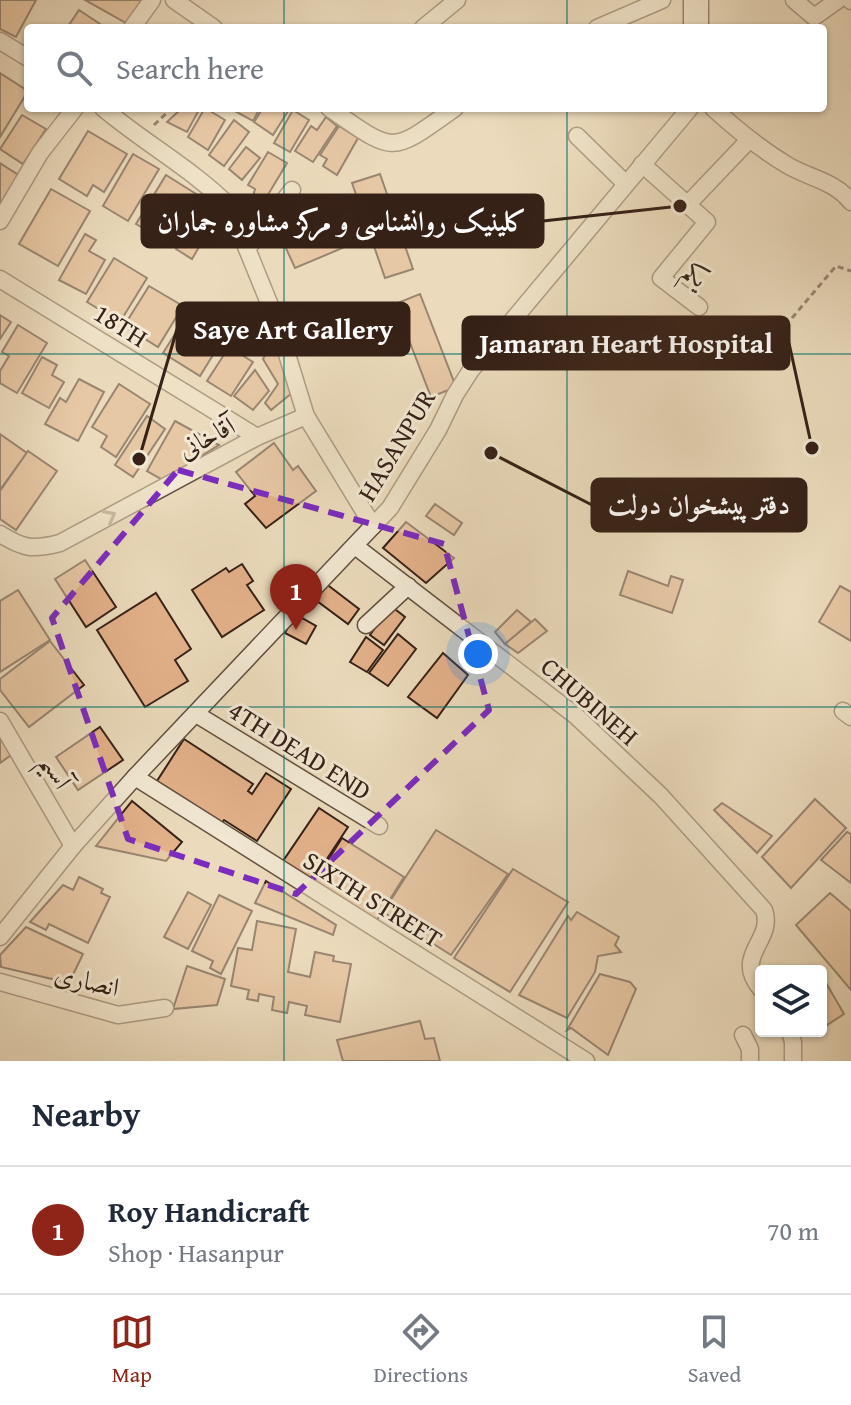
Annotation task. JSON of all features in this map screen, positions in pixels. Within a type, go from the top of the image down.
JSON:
[{"type":"main road","points":[[696,0],[696,24]]},
{"type":"street","points":[[174,0],[208,24]]},
{"type":"street","points":[[432,24],[457,0]]},
{"type":"street","points":[[606,24],[662,0]]},
{"type":"street","points":[[794,0],[814,17],[838,0]]},
{"type":"street","points":[[134,24],[148,2]]},
{"type":"street","points":[[0,41],[24,56]]},
{"type":"street","points":[[0,221],[40,153],[72,112]]},
{"type":"street","points":[[108,112],[216,193],[230,207],[278,325],[306,416],[373,526]]},
{"type":"street","points":[[335,112],[376,141],[393,145],[411,139],[449,112]]},
{"type":"street","name":"HASANPUR","points":[[0,937],[73,846],[135,777],[373,526],[402,491],[471,370],[687,112]]},
{"type":"street","points":[[717,112],[748,141],[791,168],[829,183],[851,202]]},
{"type":"street","points":[[577,136],[625,183]]},
{"type":"street","points":[[688,204],[748,141]]},
{"type":"street","name":"یکم","points":[[642,164],[707,222],[661,278],[699,307]]},
{"type":"street","points":[[247,249],[292,190]]},
{"type":"street","name":"18TH","points":[[0,279],[257,437]]},
{"type":"street","name":"آقاخانی","points":[[0,534],[21,547],[40,549],[60,543],[257,437],[306,416]]},
{"type":"street","name":"CHUBINEH","points":[[355,546],[576,716],[661,796],[764,910],[767,919],[765,927],[751,959],[750,971],[755,979]]},
{"type":"street","points":[[366,625],[408,586]]},
{"type":"street","name":"4TH DEAD END","points":[[196,714],[379,826]]},
{"type":"street","name":"آسیم","points":[[0,721],[73,846]]},
{"type":"street","name":"SIXTH STREET","points":[[135,777],[586,1061]]},
{"type":"street","name":"انصاری","points":[[0,982],[118,1015],[165,1008]]},
{"type":"street","points":[[743,1035],[750,1049],[750,1061]]},
{"type":"street","points":[[792,1037],[793,1061]]},
{"type":"path","points":[[139,138],[168,112]]},
{"type":"path","points":[[792,318],[836,266],[851,271]]},
{"type":"highlighted area","points":[[178,470],[444,544],[489,710],[296,894],[128,839],[52,618]]},
{"type":"building","points":[[0,0],[36,0],[16,37],[0,29]]},
{"type":"building","points":[[85,0],[139,0],[142,2],[126,23]]},
{"type":"building","points":[[79,10],[100,24],[70,24]]},
{"type":"building","points":[[0,73],[24,88],[24,98],[0,137]]},
{"type":"building","points":[[178,112],[198,112],[187,132],[167,122]]},
{"type":"building","points":[[203,112],[212,112],[225,120],[208,150],[188,137]]},
{"type":"building","points":[[237,112],[258,112],[253,121]]},
{"type":"building","points":[[260,112],[287,112],[273,135],[254,122]]},
{"type":"building","points":[[292,112],[309,120],[290,152],[274,143]]},
{"type":"building","points":[[22,115],[46,129],[23,164],[0,149]]},
{"type":"building","points":[[326,117],[337,126],[313,162],[295,151],[311,126],[317,130]]},
{"type":"building","points":[[234,120],[249,132],[224,166],[209,155]]},
{"type":"building","points":[[339,126],[358,138],[337,175],[323,166],[327,159],[320,155]]},
{"type":"building","points":[[88,131],[127,154],[104,192],[93,185],[87,196],[59,179]]},
{"type":"building","points":[[246,147],[260,158],[242,180],[229,169]]},
{"type":"building","points":[[268,152],[287,163],[263,203],[253,197],[255,189],[248,185]]},
{"type":"building","points":[[133,154],[159,169],[128,221],[103,206]]},
{"type":"building","points":[[0,163],[20,176],[0,208]]},
{"type":"building","points":[[380,174],[413,269],[385,278],[352,183]]},
{"type":"building","points":[[166,175],[201,197],[172,245],[136,224]]},
{"type":"building","points":[[51,189],[90,211],[58,266],[19,244]]},
{"type":"building","points":[[340,197],[359,241],[295,268],[285,246],[322,230],[313,209]]},
{"type":"building","points":[[205,201],[220,211],[192,259],[176,249]]},
{"type":"building","points":[[85,234],[96,240],[89,251],[105,260],[86,294],[59,280]]},
{"type":"building","points":[[114,258],[147,278],[120,322],[87,302]]},
{"type":"building","points":[[149,286],[183,306],[158,347],[124,326]]},
{"type":"building","points":[[420,294],[456,387],[431,397],[395,304]]},
{"type":"building","points":[[0,315],[11,322],[0,339]]},
{"type":"building","points":[[187,315],[224,337],[200,376],[163,353]]},
{"type":"building","points":[[18,325],[47,343],[17,393],[0,383],[0,371],[9,356],[2,352]]},
{"type":"building","points":[[276,335],[292,393],[271,410],[265,403],[278,384],[263,359]]},
{"type":"building","points":[[229,347],[253,362],[231,396],[207,381]]},
{"type":"building","points":[[42,357],[57,365],[52,375],[64,382],[49,408],[22,393]]},
{"type":"building","points":[[255,370],[269,391],[253,410],[234,396]]},
{"type":"building","points":[[79,379],[104,392],[78,441],[45,424],[60,398],[66,402]]},
{"type":"building","points":[[119,384],[150,404],[116,457],[101,447],[107,436],[92,427]]},
{"type":"building","points":[[147,416],[165,429],[133,477],[115,465]]},
{"type":"building","points":[[175,421],[219,445],[163,480],[147,471]]},
{"type":"building","points":[[0,434],[27,453],[0,490]]},
{"type":"building","points":[[274,443],[293,470],[298,466],[316,491],[266,528],[245,504],[255,496],[236,472]]},
{"type":"building","points":[[28,451],[57,471],[16,530],[0,519],[0,491]]},
{"type":"building","points":[[435,504],[462,523],[454,535],[426,516]]},
{"type":"building","points":[[406,522],[454,558],[426,583],[383,548]]},
{"type":"building","points":[[85,560],[116,607],[86,627],[55,579]]},
{"type":"building","points":[[242,564],[253,581],[247,585],[264,610],[222,637],[192,590],[226,568],[229,572]]},
{"type":"building","points":[[628,571],[668,586],[671,576],[683,580],[672,613],[620,595]]},
{"type":"building","points":[[325,583],[359,609],[348,624],[313,598]]},
{"type":"building","points":[[840,586],[851,592],[851,641],[819,622]]},
{"type":"building","points":[[18,590],[50,640],[0,672],[0,601]]},
{"type":"building","points":[[156,593],[191,649],[175,660],[188,681],[145,707],[97,630]]},
{"type":"building","points":[[391,606],[405,617],[384,645],[370,635]]},
{"type":"building","points":[[517,610],[531,622],[505,644],[495,632]]},
{"type":"building","points":[[295,614],[316,626],[306,644],[285,633]]},
{"type":"building","points":[[535,619],[547,631],[518,653],[505,644]]},
{"type":"building","points":[[398,634],[416,649],[388,686],[369,673]]},
{"type":"building","points":[[366,637],[383,650],[367,672],[350,662]]},
{"type":"building","points":[[50,641],[84,685],[29,727],[0,690],[0,679]]},
{"type":"building","points":[[443,653],[468,675],[437,718],[408,697]]},
{"type":"building","points":[[100,727],[123,760],[78,790],[56,757]]},
{"type":"building","points":[[0,732],[14,753],[0,763]]},
{"type":"building","points":[[184,739],[253,784],[248,791],[252,794],[266,773],[291,789],[257,841],[224,820],[220,826],[157,781]]},
{"type":"building","points":[[815,799],[846,828],[791,888],[762,857]]},
{"type":"building","points":[[132,801],[182,842],[166,861],[96,846]]},
{"type":"building","points":[[722,803],[772,836],[757,853],[714,810]]},
{"type":"building","points":[[319,808],[348,827],[311,883],[281,864]]},
{"type":"building","points":[[436,830],[508,874],[451,955],[383,912]]},
{"type":"building","points":[[847,832],[851,834],[851,883],[821,860]]},
{"type":"building","points":[[342,838],[404,877],[375,923],[313,884]]},
{"type":"building","points":[[513,869],[568,902],[510,992],[454,958]]},
{"type":"building","points":[[79,877],[103,889],[101,893],[110,897],[88,943],[49,924],[46,930],[30,922],[63,885],[73,890]]},
{"type":"building","points":[[266,881],[336,925],[333,935],[255,903]]},
{"type":"building","points":[[188,892],[211,905],[188,949],[164,937]]},
{"type":"building","points":[[830,893],[851,911],[851,990],[796,925]]},
{"type":"building","points":[[219,895],[252,911],[221,974],[210,968],[213,961],[192,951]]},
{"type":"building","points":[[577,912],[619,937],[615,945],[621,952],[598,956],[595,972],[567,1018],[519,995],[568,916],[571,920]]},
{"type":"building","points":[[257,921],[296,929],[288,972],[310,977],[315,952],[334,956],[333,961],[351,964],[340,1022],[305,1015],[307,1006],[289,1002],[287,1013],[272,1010],[274,997],[259,994],[258,1001],[247,999],[249,990],[231,986],[238,948],[252,950]]},
{"type":"building","points":[[26,927],[83,954],[69,983],[1,967],[0,955]]},
{"type":"building","points":[[187,966],[225,979],[217,1005],[173,1009]]},
{"type":"building","points":[[600,974],[630,982],[636,989],[608,1055],[571,1028],[567,1030]]},
{"type":"building","points":[[827,985],[844,1014],[827,1025]]},
{"type":"building","points":[[420,1021],[425,1039],[434,1038],[440,1061],[343,1061],[337,1040]]},
{"type":"place","name":"کلینیک روانشناسی و مرکز مشاوره جماران","points":[[680,206]]},
{"type":"place","name":"Jamaran Heart Hospital","points":[[812,448]]},
{"type":"place","name":"دفتر پیشخوان دولت","points":[[491,453]]},
{"type":"place","name":"Saye Art Gallery","points":[[139,459]]},
{"type":"place","name":"Roy Handicraft","points":[[296,630]]}]
